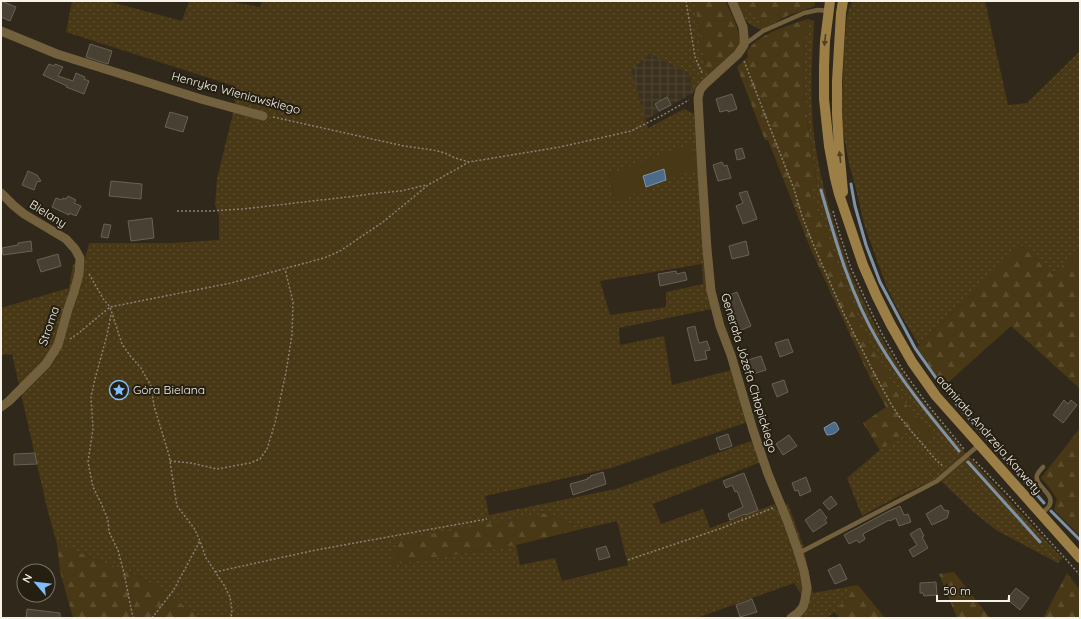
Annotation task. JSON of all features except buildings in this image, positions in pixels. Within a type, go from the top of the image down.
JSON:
[{"type":"main road","name":"admirała Andrzeja Karwety","points":[[843,1],[837,80],[837,108],[845,210]]},
{"type":"main road","name":"admirała Andrzeja Karwety","points":[[829,6],[824,54],[825,114],[829,146],[835,178],[845,210],[863,265],[877,297],[912,362],[936,396],[1080,558]]},
{"type":"street","points":[[732,1],[743,27],[744,37],[742,48]]},
{"type":"street","name":"Henryka Wieniawskiego","points":[[1,31],[57,54],[201,99],[263,116]]},
{"type":"street","name":"Generała Józefa Chłopickiego","points":[[742,48],[736,57],[706,82],[699,94],[698,102],[707,249],[711,291],[720,326],[731,355],[753,430],[768,474],[787,520],[804,572],[807,588],[806,600],[803,607],[791,618]]},
{"type":"street","name":"Bielany","points":[[1,193],[24,214],[66,239],[75,249],[80,258]]},
{"type":"street","name":"Stroma","points":[[1,407],[9,402],[46,364],[58,345],[79,274],[80,258]]},
{"type":"lane","points":[[742,48],[763,31],[804,13],[829,6]]},
{"type":"lane","points":[[798,553],[937,481],[979,445]]},
{"type":"lane","points":[[1041,514],[1050,504],[1050,499],[1037,480],[1037,476],[1042,467]]},
{"type":"path","points":[[686,1],[695,56],[706,82]]},
{"type":"path","points":[[742,48],[802,216],[843,312],[898,416],[936,460],[949,471]]},
{"type":"path","points":[[58,345],[80,332],[110,307],[231,283],[324,258],[340,251],[383,222],[428,185],[469,162],[560,147],[631,131],[699,94]]},
{"type":"path","name":"Henryka Wieniawskiego","points":[[263,116],[404,146],[432,150],[469,162]]},
{"type":"path","points":[[177,211],[243,209],[401,191],[428,185]]},
{"type":"path","points":[[832,204],[851,268],[867,303],[902,369],[927,404],[968,454],[1010,497],[1080,575]]},
{"type":"path","points":[[80,258],[104,300],[110,307],[111,314],[122,344],[151,386],[154,406],[162,429],[170,461],[177,506],[194,528],[206,558],[230,597],[232,610],[231,618]]},
{"type":"path","points":[[170,461],[191,463],[217,469],[250,463],[260,459],[267,449],[275,423],[292,335],[293,302],[285,269]]},
{"type":"path","points":[[111,314],[92,397],[93,429],[88,462],[93,487],[102,503],[108,520],[109,532],[118,550],[133,618]]},
{"type":"path","points":[[628,560],[722,528],[780,505]]},
{"type":"path","points":[[215,572],[316,550],[487,519]]},
{"type":"path","points":[[152,618],[173,591],[200,541]]},
{"type":"shaded area","points":[[650,54],[690,74],[693,93],[645,120],[631,70]]},
{"type":"green space","points":[[72,1],[107,1],[182,21],[189,1],[227,1],[260,7],[262,1],[693,1],[695,5],[704,60],[710,75],[700,83],[693,93],[690,74],[650,54],[631,70],[648,128],[684,109],[694,114],[708,292],[712,309],[619,328],[620,345],[664,336],[672,385],[732,370],[748,422],[611,468],[485,496],[489,515],[616,489],[754,440],[761,462],[653,504],[661,524],[703,509],[710,528],[775,504],[777,510],[788,504],[803,545],[813,593],[858,585],[827,618],[800,618],[808,605],[794,583],[697,618],[202,618],[143,578],[57,544],[47,508],[12,354],[1,355],[1,308],[69,288],[73,264],[85,260],[89,243],[173,243],[219,240],[219,215],[215,205],[217,179],[235,105],[234,86],[66,32]],"holes":[[[628,168],[615,201],[609,174]],[[702,264],[703,284],[666,292],[666,307],[610,315],[600,281]],[[547,513],[582,529],[617,521],[628,565],[562,581],[555,558],[520,565],[516,545],[390,565]]]},
{"type":"green space","points":[[693,1],[725,1],[734,19],[738,33],[739,46],[736,51],[710,75],[704,60],[695,5]]},
{"type":"green space","points":[[735,1],[815,1],[815,6],[787,16],[761,30],[760,16],[746,9],[741,14]]},
{"type":"green space","points":[[852,1],[985,1],[1008,105],[1027,103],[1080,51],[1080,252],[1052,274],[1022,246],[919,345],[899,312],[886,285],[864,224],[849,164],[842,124],[842,94],[847,15]]},
{"type":"green space","points":[[746,9],[760,16],[761,30],[748,23],[741,14]]},
{"type":"green space","points":[[808,19],[814,21],[811,99],[816,148],[830,210],[853,279],[885,343],[920,399],[962,449],[1062,558],[1058,563],[996,530],[971,510],[938,478],[899,496],[862,516],[847,478],[880,450],[914,427],[934,436],[901,398],[871,347],[852,304],[809,188],[817,183],[805,101],[804,60]]},
{"type":"green space","points":[[808,19],[804,61],[805,102],[817,184],[809,188],[852,304],[871,347],[901,398],[934,436],[926,442],[914,427],[880,450],[863,423],[886,407],[871,380],[811,250],[768,140],[765,140],[737,67],[748,57],[747,52],[758,40],[783,27]]},
{"type":"green space","points":[[693,144],[695,170],[615,201],[609,174]]},
{"type":"green space","points":[[1022,246],[1052,274],[1080,252],[1080,389],[1011,326],[942,388],[914,350]]},
{"type":"green space","points":[[1080,428],[1080,536],[1054,510],[1057,499],[1041,478]]},
{"type":"green space","points":[[547,513],[582,529],[516,545],[390,565],[398,540]]},
{"type":"green space","points":[[57,544],[143,578],[202,618],[73,618],[60,571]]},
{"type":"green space","points":[[954,572],[990,618],[957,618],[939,574]]},
{"type":"green space","points":[[1067,573],[1080,590],[1080,618],[1043,618]]},
{"type":"green space","points":[[858,585],[885,618],[840,618],[834,612]]},
{"type":"water","points":[[664,169],[666,180],[646,187],[643,176]]},
{"type":"water","points":[[834,422],[839,429],[834,434],[827,435],[824,428]]},
{"type":"waterway","points":[[851,184],[855,206],[866,245],[880,282],[915,348],[959,407],[1044,503]]},
{"type":"waterway","points":[[821,190],[845,269],[869,325],[907,385],[959,451]]},
{"type":"waterway","points":[[968,462],[1040,542]]},
{"type":"waterway","points":[[1051,511],[1080,540]]},
{"type":"place","name":"Góra Bielana","points":[[119,390]]}]
